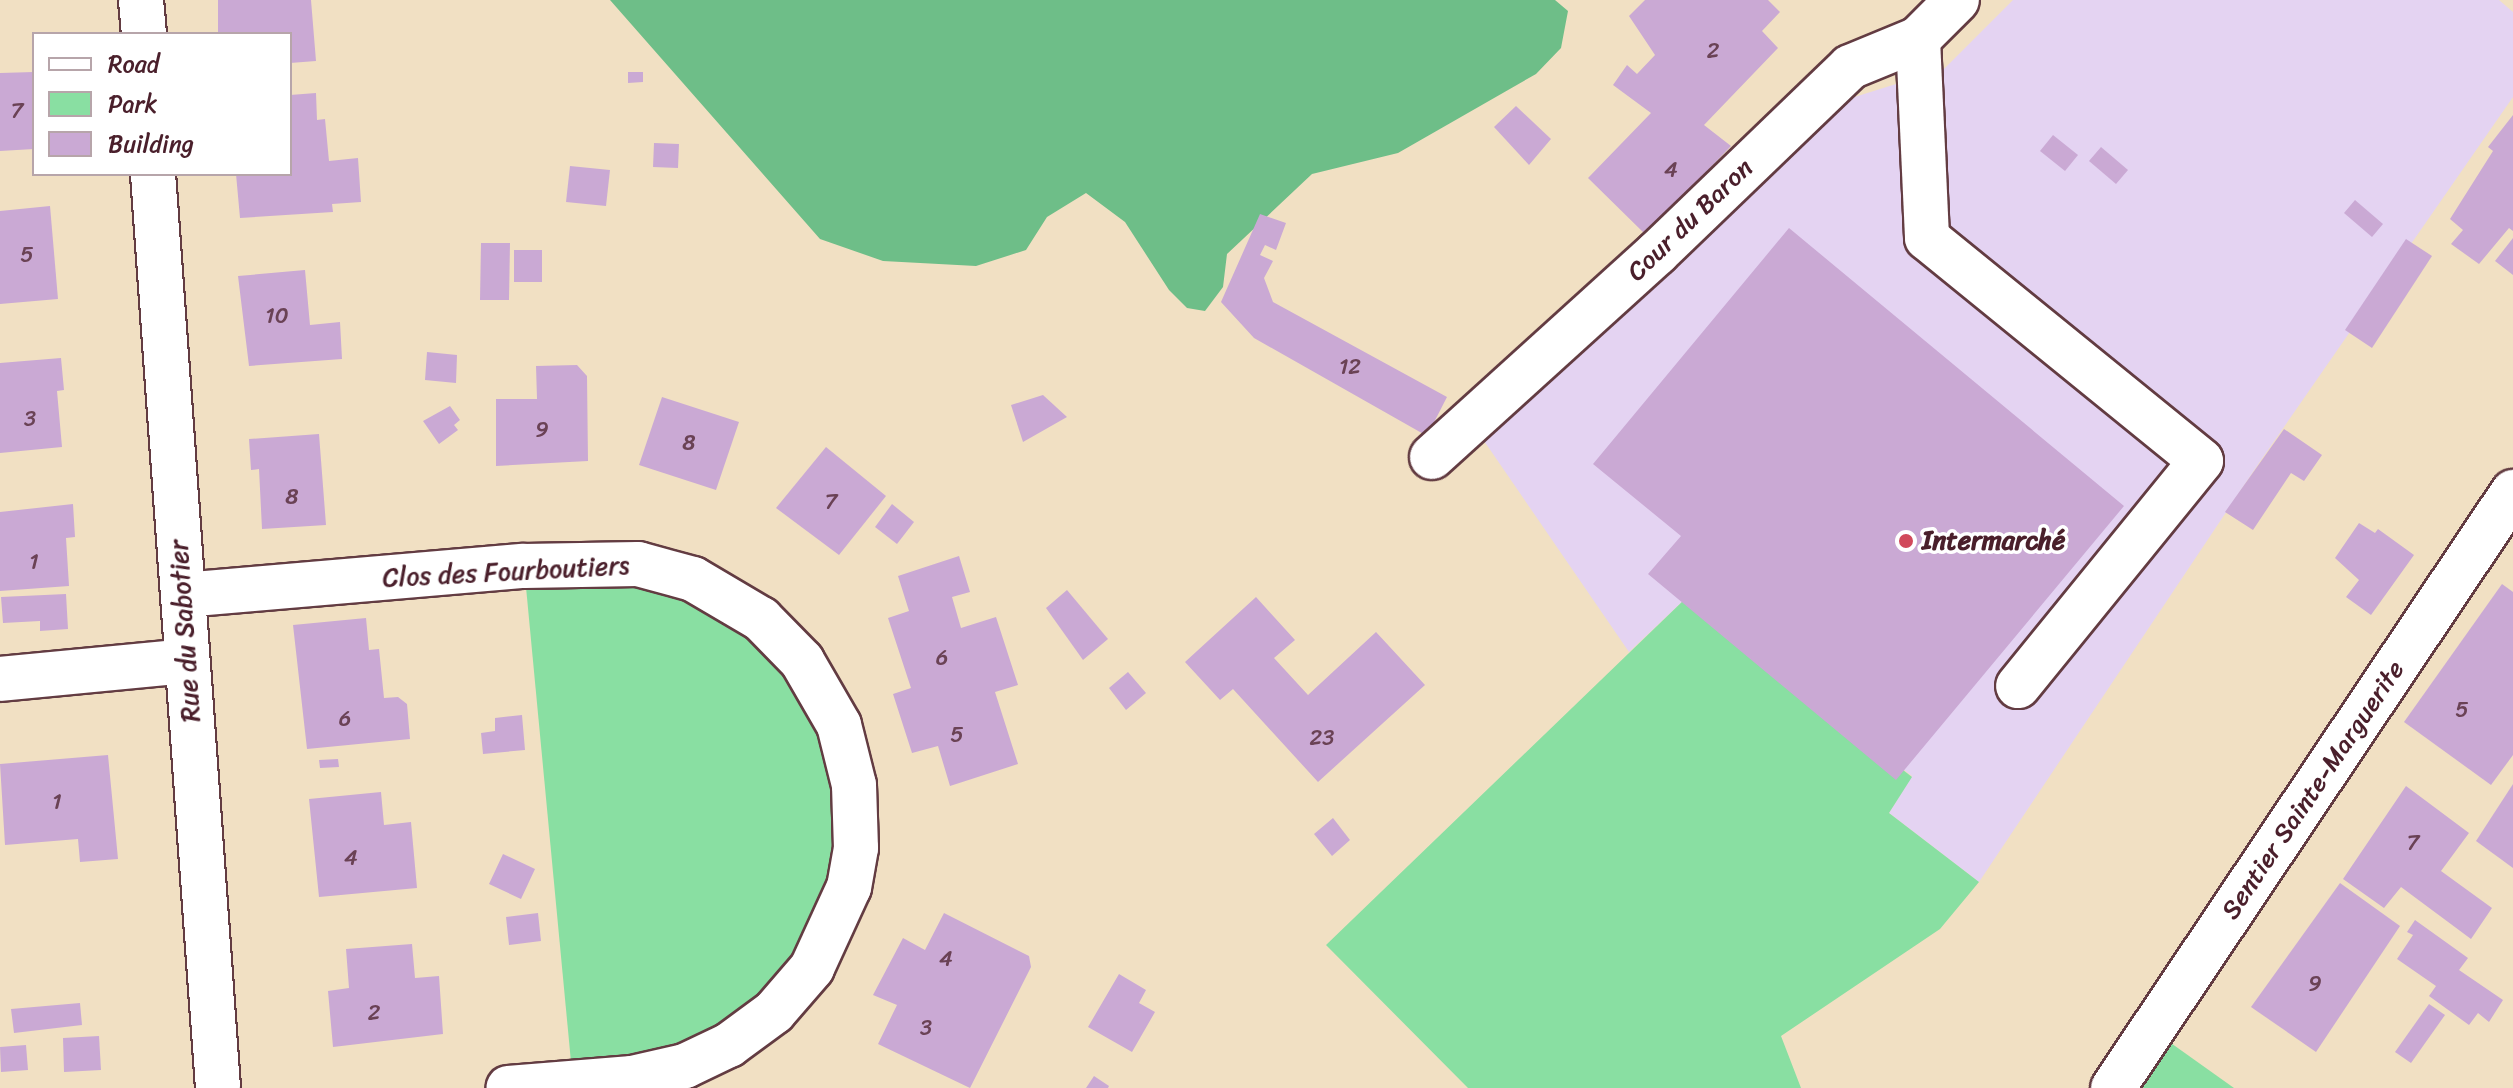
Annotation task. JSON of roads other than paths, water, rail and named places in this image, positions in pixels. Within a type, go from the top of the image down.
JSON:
[{"type":"street","points":[[141,0],[144,32]]},
{"type":"street","name":"Cour du Baron","points":[[1432,457],[1657,253],[1850,67],[1918,39],[1957,0]]},
{"type":"street","points":[[1918,39],[1927,238],[2201,461],[2018,686]]},
{"type":"street","name":"Rue du Sabotier","points":[[153,176],[218,1088]]},
{"type":"street","name":"Sentier Sainte-Marguerite","points":[[2113,1088],[2513,492]]},
{"type":"street","name":"Clos des Fourboutiers","points":[[183,595],[524,566],[638,564],[693,579],[761,619],[802,661],[839,725],[854,785],[856,848],[849,887],[812,968],[774,1012],[729,1045],[685,1066],[632,1078],[508,1088]]},
{"type":"street","points":[[0,679],[187,661]]},
{"type":"place","name":"Intermarché","points":[[1906,541]]}]
